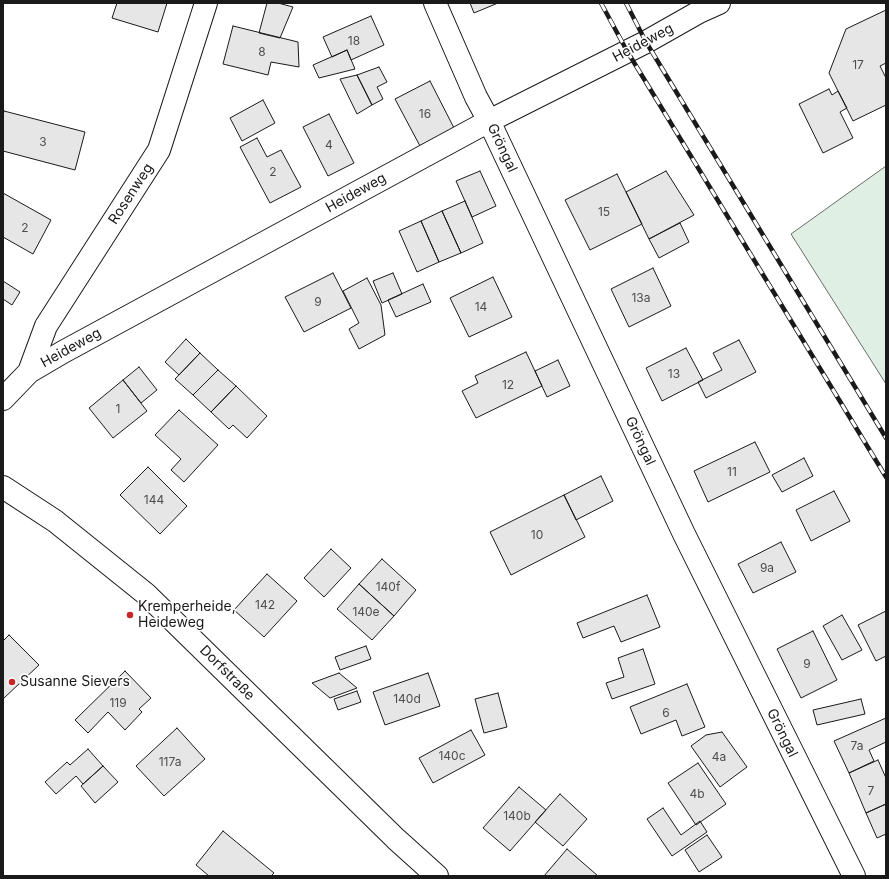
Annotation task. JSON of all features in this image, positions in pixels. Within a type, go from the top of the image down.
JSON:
[{"type":"street","name":"Rosenweg","points":[[29,372],[46,326],[159,150],[206,3]]},
{"type":"street","name":"Gröngal","points":[[435,3],[476,97],[489,121],[684,534],[854,876]]},
{"type":"street","name":"Heideweg","points":[[3,398],[29,372],[489,121],[646,42],[699,12],[719,3]]},
{"type":"street","name":"Dorfstraße","points":[[3,487],[55,521],[146,594],[396,839],[437,876]]},
{"type":"green space","points":[[886,166],[886,384],[791,234]]},
{"type":"building","points":[[117,3],[167,3],[158,32],[112,18]]},
{"type":"building","points":[[267,3],[278,3],[293,7],[280,38],[259,33]]},
{"type":"building","points":[[470,3],[498,3],[474,13]]},
{"type":"building","points":[[886,10],[886,63],[880,66],[886,78],[886,105],[853,121],[829,73],[846,29]]},
{"type":"building","points":[[371,16],[384,45],[351,60],[347,50],[332,57],[323,37]]},
{"type":"building","points":[[233,26],[298,42],[299,67],[271,62],[268,75],[223,64]]},
{"type":"building","points":[[347,50],[355,69],[319,78],[313,65]]},
{"type":"building","points":[[379,67],[387,82],[377,87],[383,99],[372,105],[357,75]]},
{"type":"building","points":[[357,75],[372,105],[357,114],[340,79]]},
{"type":"building","points":[[430,81],[454,128],[420,146],[395,99]]},
{"type":"building","points":[[829,89],[832,95],[838,91],[847,108],[840,112],[853,138],[823,153],[799,104]]},
{"type":"building","points":[[263,100],[275,123],[242,141],[230,118]]},
{"type":"building","points":[[4,111],[85,132],[75,170],[3,151]]},
{"type":"building","points":[[329,114],[354,163],[328,176],[303,127]]},
{"type":"building","points":[[257,138],[267,157],[281,150],[301,187],[270,203],[240,147]]},
{"type":"building","points":[[480,171],[496,206],[472,217],[456,181]]},
{"type":"building","points":[[666,171],[694,215],[649,239],[626,192]]},
{"type":"building","points":[[617,174],[642,224],[590,250],[565,200]]},
{"type":"building","points":[[3,193],[51,220],[33,254],[3,237]]},
{"type":"building","points":[[465,201],[483,243],[461,253],[442,211]]},
{"type":"building","points":[[442,211],[461,253],[439,262],[421,221]]},
{"type":"building","points":[[421,221],[439,262],[417,272],[399,231]]},
{"type":"building","points":[[680,223],[689,242],[659,258],[649,239]]},
{"type":"building","points":[[653,268],[671,306],[629,327],[611,289]]},
{"type":"building","points":[[333,273],[351,308],[304,332],[285,297]]},
{"type":"building","points":[[393,273],[402,294],[382,303],[373,281]]},
{"type":"building","points":[[493,277],[512,317],[469,337],[450,298]]},
{"type":"building","points":[[367,278],[381,305],[385,335],[359,349],[349,329],[359,323],[343,291]]},
{"type":"building","points":[[3,281],[20,292],[12,305],[3,299]]},
{"type":"building","points":[[423,284],[431,302],[396,317],[388,300]]},
{"type":"building","points":[[186,339],[200,353],[179,375],[165,362]]},
{"type":"building","points":[[739,340],[756,372],[706,398],[698,382],[722,370],[713,353]]},
{"type":"building","points":[[686,348],[703,380],[662,401],[646,368]]},
{"type":"building","points":[[526,352],[542,386],[476,418],[462,391],[478,383],[475,376]]},
{"type":"building","points":[[200,353],[218,370],[193,395],[175,379]]},
{"type":"building","points":[[558,360],[570,386],[547,397],[535,371]]},
{"type":"building","points":[[139,367],[157,390],[141,403],[123,380]]},
{"type":"building","points":[[218,370],[236,386],[211,412],[193,395]]},
{"type":"building","points":[[123,380],[147,411],[113,438],[89,408]]},
{"type":"building","points":[[236,386],[267,416],[247,438],[233,425],[229,429],[211,412]]},
{"type":"building","points":[[179,410],[218,445],[184,482],[171,470],[181,459],[155,435]]},
{"type":"building","points":[[755,442],[770,472],[708,502],[694,471]]},
{"type":"building","points":[[804,458],[813,476],[782,492],[772,475]]},
{"type":"building","points":[[148,467],[187,506],[160,534],[120,495]]},
{"type":"building","points":[[601,476],[613,501],[576,520],[564,495]]},
{"type":"building","points":[[834,491],[850,521],[811,541],[796,510]]},
{"type":"building","points":[[564,495],[585,537],[511,575],[490,532]]},
{"type":"building","points":[[781,542],[796,572],[753,593],[738,564]]},
{"type":"building","points":[[331,549],[351,568],[324,597],[304,578]]},
{"type":"building","points":[[382,559],[416,590],[394,616],[359,584]]},
{"type":"building","points":[[267,574],[297,601],[264,637],[234,610]]},
{"type":"building","points":[[359,584],[394,616],[372,640],[337,609]]},
{"type":"building","points":[[647,595],[660,627],[621,642],[614,626],[583,638],[577,623]]},
{"type":"building","points":[[886,611],[886,656],[876,661],[858,625]]},
{"type":"building","points":[[842,615],[862,650],[842,660],[823,626]]},
{"type":"building","points":[[813,631],[837,680],[801,698],[777,649]]},
{"type":"building","name":"Susanne Sievers","points":[[9,635],[39,665],[3,699],[3,641]]},
{"type":"building","points":[[366,646],[371,659],[340,670],[335,657]]},
{"type":"building","points":[[643,649],[655,684],[612,699],[606,683],[624,677],[618,658]]},
{"type":"building","points":[[125,671],[151,698],[139,709],[142,712],[125,730],[108,712],[88,733],[75,720]]},
{"type":"building","points":[[339,673],[357,688],[330,698],[312,683]]},
{"type":"building","points":[[428,673],[440,706],[385,725],[373,692]]},
{"type":"building","points":[[687,684],[705,727],[682,736],[676,720],[641,734],[630,707]]},
{"type":"building","points":[[357,691],[361,702],[338,710],[334,699]]},
{"type":"building","points":[[498,693],[507,727],[484,733],[475,699]]},
{"type":"building","points":[[861,699],[865,714],[817,725],[813,710]]},
{"type":"building","points":[[886,718],[886,742],[869,750],[874,761],[849,773],[834,741]]},
{"type":"building","points":[[177,728],[205,759],[164,796],[136,766]]},
{"type":"building","points":[[471,730],[485,755],[433,783],[419,758]]},
{"type":"building","points":[[722,732],[747,767],[720,787],[691,746],[706,735]]},
{"type":"building","points":[[88,749],[103,766],[83,784],[76,776],[56,794],[45,782],[67,762],[70,765]]},
{"type":"building","points":[[878,760],[886,778],[886,804],[866,813],[849,773]]},
{"type":"building","points":[[698,763],[726,804],[696,825],[668,783]]},
{"type":"building","points":[[103,766],[118,782],[95,803],[81,786]]},
{"type":"building","points":[[519,787],[546,810],[510,851],[483,828]]},
{"type":"building","points":[[560,794],[587,819],[563,846],[535,822]]},
{"type":"building","points":[[886,804],[886,834],[877,838],[866,813]]},
{"type":"building","points":[[663,808],[681,835],[700,821],[707,832],[672,856],[647,819]]},
{"type":"building","points":[[223,831],[274,873],[271,876],[209,876],[196,865]]},
{"type":"building","points":[[707,835],[722,857],[699,872],[685,850]]},
{"type":"building","points":[[567,849],[598,876],[544,876]]},
{"type":"railway","points":[[601,3],[627,51],[886,477]]},
{"type":"railway","points":[[626,3],[646,42],[886,438]]},
{"type":"place","name":"Kremperheide, Heideweg","points":[[130,615]]},
{"type":"place","name":"Susanne Sievers","points":[[12,682]]}]
